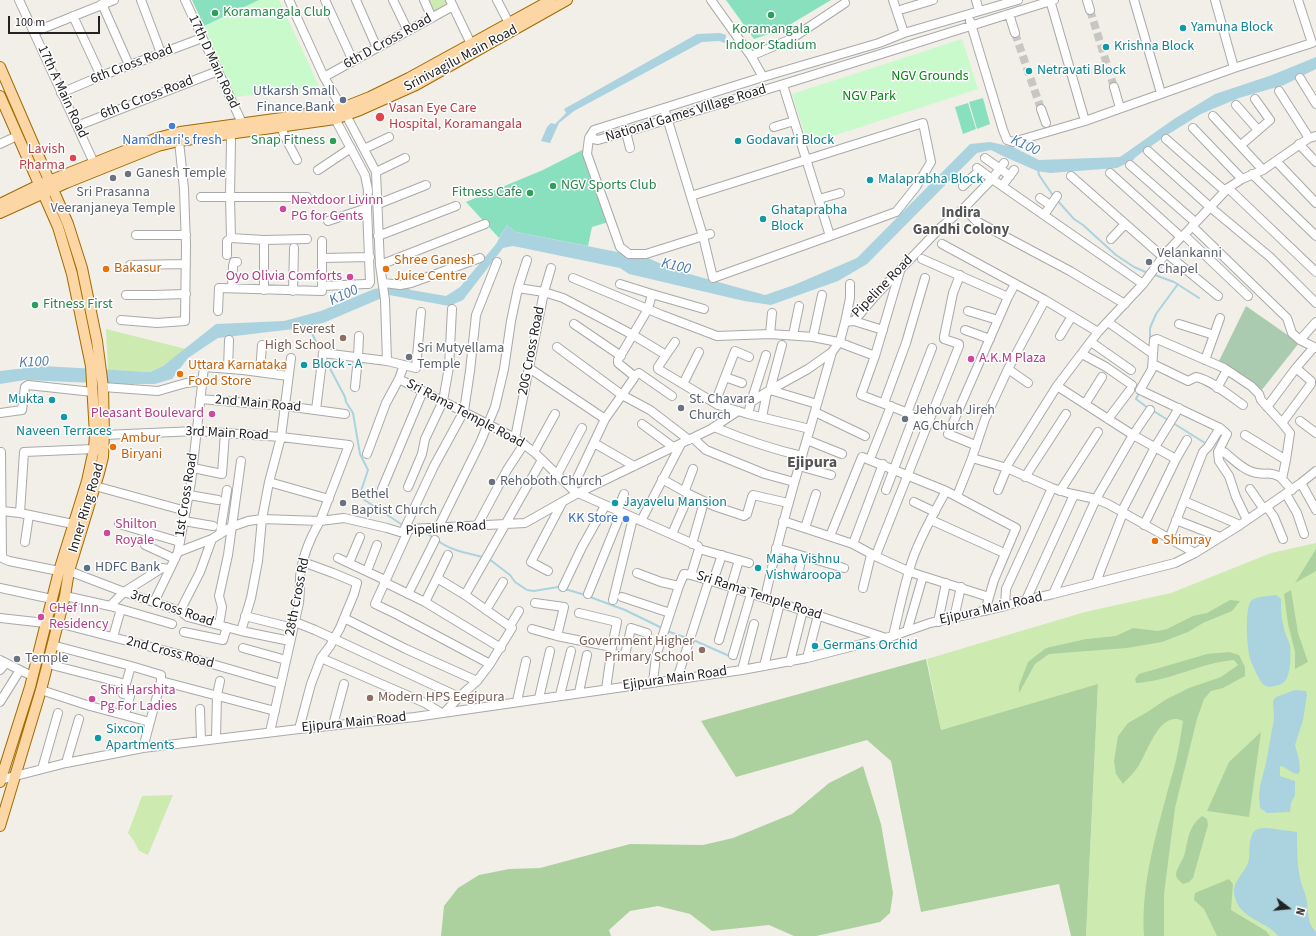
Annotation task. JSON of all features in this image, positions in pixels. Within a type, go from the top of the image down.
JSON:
[{"type":"main road","name":"Srinivagilu Main Road","points":[[511,28],[551,0]]},
{"type":"main road","name":"Srinivagilu Main Road","points":[[50,185],[158,146],[179,141],[282,128],[344,112],[377,94],[473,48],[567,0]]},
{"type":"main road","name":"Inner Ring Road","points":[[0,67],[68,224],[82,268],[96,366],[92,387],[95,435],[94,449],[90,471],[73,524],[64,571],[65,596],[41,690],[0,826]]},
{"type":"main road","name":"Inner Ring Road","points":[[0,96],[58,227],[65,248],[78,302],[103,387],[104,435],[103,457],[95,486],[64,571],[52,599],[32,676],[0,780]]},
{"type":"main road","name":"Srinivagilu Main Road","points":[[50,185],[94,162],[157,138],[180,132],[242,123],[333,115]]},
{"type":"main road","points":[[0,204],[50,185]]},
{"type":"main road","points":[[0,213],[40,189]]},
{"type":"street","name":"17th A Main Road","points":[[19,0],[94,162]]},
{"type":"street","points":[[34,32],[114,0]]},
{"type":"street","points":[[141,0],[161,53]]},
{"type":"street","name":"17th D Main Road","points":[[185,0],[242,123]]},
{"type":"street","points":[[289,0],[324,77],[376,172],[380,265],[385,300],[386,361]]},
{"type":"street","points":[[325,0],[352,61]]},
{"type":"street","points":[[356,0],[377,48]]},
{"type":"street","points":[[393,0],[408,31]]},
{"type":"street","points":[[424,0],[432,18]]},
{"type":"street","points":[[498,0],[511,28]]},
{"type":"street","points":[[711,0],[751,56],[763,77]]},
{"type":"street","points":[[893,0],[904,33]]},
{"type":"street","points":[[903,9],[933,0]]},
{"type":"street","points":[[976,0],[979,11]]},
{"type":"street","name":"National Games Village Road","points":[[1018,0],[904,33],[879,43],[763,77],[594,130],[589,138],[598,140],[668,120],[883,54],[1051,0]]},
{"type":"street","points":[[1051,0],[1085,121]]},
{"type":"street","points":[[1087,0],[1090,10]]},
{"type":"street","points":[[1134,0],[1161,93]]},
{"type":"street","points":[[1215,0],[1234,68]]},
{"type":"street","points":[[968,15],[1003,130],[1009,142],[1013,142],[1085,121],[1161,93],[1312,42],[1298,0]]},
{"type":"street","points":[[451,3],[473,48]]},
{"type":"street","name":"6th D Cross Road","points":[[324,77],[432,18],[451,3]]},
{"type":"street","points":[[751,56],[791,38],[845,3]]},
{"type":"street","points":[[102,4],[129,65]]},
{"type":"street","points":[[1009,14],[1015,33]]},
{"type":"street","points":[[73,16],[101,76]]},
{"type":"street","name":"6th Cross Road","points":[[61,93],[129,65],[202,38]]},
{"type":"street","points":[[879,43],[883,54]]},
{"type":"street","name":"6th G Cross Road","points":[[77,126],[218,71]]},
{"type":"street","points":[[1300,78],[1316,104]]},
{"type":"street","points":[[783,85],[830,236]]},
{"type":"street","points":[[1114,87],[1120,108]]},
{"type":"street","points":[[998,490],[1008,464],[1057,386],[1098,332],[1143,284],[1165,255],[1227,190],[1242,179],[1262,170],[1299,144],[1313,137],[1279,91]]},
{"type":"street","points":[[1241,145],[1270,120],[1255,99]]},
{"type":"street","points":[[1236,105],[1258,130]]},
{"type":"street","points":[[664,108],[691,196],[707,235],[713,278],[896,212],[916,187],[931,162],[923,123],[691,196]]},
{"type":"street","points":[[1041,109],[1046,123]]},
{"type":"street","points":[[323,286],[369,284],[370,282],[367,208],[368,190],[365,175],[333,115]]},
{"type":"street","points":[[1213,116],[1241,145],[1262,170]]},
{"type":"street","points":[[774,128],[794,121]]},
{"type":"street","points":[[282,128],[297,160]]},
{"type":"street","points":[[1193,128],[1242,179]]},
{"type":"street","points":[[626,132],[630,148]]},
{"type":"street","points":[[227,255],[227,241],[231,238],[230,134]]},
{"type":"street","points":[[0,144],[17,136]]},
{"type":"street","points":[[364,149],[389,137]]},
{"type":"street","points":[[589,138],[587,154],[620,247],[629,254],[646,254],[707,235]]},
{"type":"street","points":[[1166,139],[1227,190],[1316,272]]},
{"type":"street","points":[[121,320],[157,323],[185,321],[186,235],[184,189],[179,141]]},
{"type":"street","points":[[1299,144],[1316,162]]},
{"type":"street","points":[[318,170],[351,148]]},
{"type":"street","points":[[1148,151],[1210,207],[1270,257],[1316,303]]},
{"type":"street","points":[[376,172],[405,158]]},
{"type":"street","points":[[985,158],[1002,166],[1012,173],[1002,186]]},
{"type":"street","points":[[1276,161],[1316,203]]},
{"type":"street","points":[[1130,165],[1193,224],[1287,318],[1292,333],[1300,340],[1315,348],[1296,368],[1267,407]]},
{"type":"street","name":"Pipeline Road","points":[[752,402],[768,391],[808,369],[832,352],[840,341],[845,322],[854,321],[876,295],[940,228],[964,208],[992,179],[1002,166]]},
{"type":"street","points":[[963,186],[978,169],[1143,284]]},
{"type":"street","points":[[1110,173],[1248,296]]},
{"type":"street","points":[[1252,174],[1316,236]]},
{"type":"street","points":[[1071,176],[1125,224],[1218,296]]},
{"type":"street","points":[[378,204],[426,185]]},
{"type":"street","points":[[819,199],[840,193]]},
{"type":"street","points":[[1044,215],[1057,196]]},
{"type":"street","points":[[201,197],[307,197]]},
{"type":"street","points":[[1040,198],[1050,205]]},
{"type":"street","points":[[378,236],[456,206]]},
{"type":"street","points":[[328,221],[367,208]]},
{"type":"street","points":[[964,208],[976,221],[1070,271],[1125,304]]},
{"type":"street","points":[[380,265],[485,224]]},
{"type":"street","points":[[1111,239],[1125,224]]},
{"type":"street","points":[[136,235],[186,235]]},
{"type":"street","points":[[231,238],[264,240],[307,239]]},
{"type":"street","points":[[264,240],[264,290]]},
{"type":"street","points":[[218,311],[219,288],[322,292],[322,242]]},
{"type":"street","points":[[942,244],[1045,300],[1098,332]]},
{"type":"street","points":[[293,291],[294,248]]},
{"type":"street","points":[[322,258],[370,257]]},
{"type":"street","points":[[384,285],[411,284],[480,258]]},
{"type":"street","points":[[922,259],[1008,297]]},
{"type":"street","points":[[438,528],[489,424],[498,395],[518,288],[527,260]]},
{"type":"street","points":[[232,288],[233,266],[234,262],[237,262]]},
{"type":"street","points":[[490,664],[375,604],[434,466],[464,410],[476,315],[497,262]]},
{"type":"street","points":[[130,265],[186,264]]},
{"type":"street","points":[[518,288],[544,292],[551,268]]},
{"type":"street","points":[[901,270],[875,356],[861,394],[929,421]]},
{"type":"street","points":[[863,588],[873,555],[908,476],[959,346],[959,344],[944,340],[944,337],[953,293],[960,275]]},
{"type":"street","points":[[573,278],[717,336],[770,334],[813,337],[838,342],[875,356]]},
{"type":"street","points":[[870,459],[925,278]]},
{"type":"street","points":[[620,284],[704,309]]},
{"type":"street","points":[[845,322],[850,298],[850,284]]},
{"type":"street","points":[[975,445],[948,434],[1015,284]]},
{"type":"street","name":"20G Cross Road","points":[[515,438],[544,292],[563,298],[633,335],[666,356]]},
{"type":"street","points":[[126,295],[186,294]]},
{"type":"street","points":[[634,376],[618,363],[618,360],[648,309],[652,294]]},
{"type":"street","points":[[813,337],[822,295]]},
{"type":"street","points":[[957,496],[972,458],[984,420],[1008,369],[1045,300]]},
{"type":"street","points":[[793,335],[798,306]]},
{"type":"street","points":[[408,487],[422,454],[425,439],[443,401],[448,367],[452,309]]},
{"type":"street","points":[[968,311],[998,320]]},
{"type":"street","points":[[316,410],[323,353],[386,361],[416,368],[421,312]]},
{"type":"street","points":[[770,334],[772,313]]},
{"type":"street","points":[[1060,336],[1072,316]]},
{"type":"street","points":[[1205,360],[1220,318]]},
{"type":"street","points":[[854,321],[883,330]]},
{"type":"street","points":[[1108,322],[1153,354]]},
{"type":"street","points":[[1300,340],[1316,322]]},
{"type":"street","points":[[574,324],[621,356]]},
{"type":"street","points":[[1178,324],[1214,335]]},
{"type":"street","points":[[965,330],[990,339]]},
{"type":"street","points":[[355,387],[359,336]]},
{"type":"street","points":[[1108,419],[1152,369],[1154,340],[1156,339],[1227,370],[1251,386],[1259,394],[1261,400],[1290,433],[1282,480],[1289,492],[1304,534]]},
{"type":"street","points":[[229,340],[228,369],[288,376]]},
{"type":"street","points":[[675,342],[658,367],[658,370],[715,403],[748,414],[810,429]]},
{"type":"street","points":[[1090,342],[1131,370]]},
{"type":"street","points":[[260,372],[262,345]]},
{"type":"street","points":[[762,417],[782,345]]},
{"type":"street","points":[[557,348],[622,395],[650,410],[706,450],[765,474],[794,482]]},
{"type":"street","points":[[886,490],[932,348]]},
{"type":"street","points":[[715,403],[734,351],[749,357]]},
{"type":"street","points":[[683,384],[699,352]]},
{"type":"street","points":[[764,598],[783,521],[832,352]]},
{"type":"street","points":[[1082,354],[1106,367],[1135,388],[1220,428],[1228,434],[1218,452],[1220,461],[1247,520]]},
{"type":"street","points":[[748,414],[766,355]]},
{"type":"street","points":[[241,631],[251,598],[258,561],[262,519],[269,482],[281,437],[291,358]]},
{"type":"street","points":[[1152,364],[1188,381],[1196,377],[1200,378],[1243,405]]},
{"type":"street","points":[[366,454],[386,403],[404,366]]},
{"type":"street","name":"1st Cross Road","points":[[176,555],[189,495],[204,367],[228,369]]},
{"type":"street","points":[[529,368],[605,419]]},
{"type":"street","points":[[1282,423],[1311,383],[1296,368]]},
{"type":"street","points":[[1008,369],[1028,383]]},
{"type":"street","points":[[1218,388],[1227,370]]},
{"type":"street","points":[[575,491],[605,419],[634,376],[639,373],[672,396]]},
{"type":"street","points":[[725,376],[742,383]]},
{"type":"street","points":[[1085,404],[1102,378]]},
{"type":"street","name":"Sri Rama Temple Road","points":[[399,379],[464,410],[515,438],[534,452],[575,491],[605,506],[672,534],[696,546],[691,575],[890,637]]},
{"type":"street","points":[[103,387],[158,391],[186,383],[202,381]]},
{"type":"street","points":[[0,412],[22,410],[25,387],[28,385],[92,387]]},
{"type":"street","points":[[1057,386],[1133,435],[1176,459]]},
{"type":"street","points":[[382,489],[423,391]]},
{"type":"street","points":[[768,391],[816,408],[865,436]]},
{"type":"street","name":"2nd Main Road","points":[[200,399],[285,406],[346,414]]},
{"type":"street","points":[[1096,583],[1100,569],[1123,513],[1123,508],[1155,447],[1179,408]]},
{"type":"street","points":[[1053,594],[1096,499],[1133,435],[1150,410]]},
{"type":"street","name":"Pipeline Road","points":[[176,555],[212,539],[231,527],[248,521],[262,519],[320,521],[344,518],[400,532],[407,530],[525,523],[563,502],[575,491],[681,444],[714,427],[738,411]]},
{"type":"street","points":[[534,452],[555,414]]},
{"type":"street","points":[[1025,477],[1066,414]]},
{"type":"street","points":[[1300,421],[1316,432]]},
{"type":"street","points":[[642,424],[673,447]]},
{"type":"street","points":[[714,427],[742,439],[769,448],[802,456]]},
{"type":"street","points":[[557,475],[582,428]]},
{"type":"street","points":[[1169,539],[1203,452],[1220,428]]},
{"type":"street","name":"3rd Main Road","points":[[104,435],[196,431],[281,437],[349,444]]},
{"type":"street","points":[[1060,491],[1098,432]]},
{"type":"street","points":[[193,468],[222,474],[224,433]]},
{"type":"street","points":[[1245,435],[1286,460]]},
{"type":"street","points":[[807,440],[842,454]]},
{"type":"street","points":[[1144,525],[1176,459],[1187,440]]},
{"type":"street","points":[[594,443],[634,466]]},
{"type":"street","name":"28th Cross Rd","points":[[270,732],[301,590],[300,577],[303,562],[313,533],[320,521],[349,444]]},
{"type":"street","points":[[477,526],[507,470],[524,444]]},
{"type":"street","points":[[670,613],[618,598],[637,520],[681,444]]},
{"type":"street","points":[[20,512],[24,452],[94,449]]},
{"type":"street","points":[[1,452],[2,511],[20,512],[73,524]]},
{"type":"street","points":[[1218,452],[1224,452],[1248,470],[1257,473],[1275,474],[1282,478]]},
{"type":"street","points":[[830,536],[861,458],[863,457],[957,496],[1016,528],[994,580],[985,611]]},
{"type":"street","points":[[972,458],[1007,468],[1060,491],[1096,499],[1195,553]]},
{"type":"street","points":[[465,595],[542,460]]},
{"type":"street","points":[[184,632],[223,640],[222,607],[219,596],[228,555],[241,461]]},
{"type":"street","points":[[852,544],[883,464]]},
{"type":"street","points":[[800,466],[831,475]]},
{"type":"street","points":[[672,534],[687,493],[693,469]]},
{"type":"street","name":"Ejipura Main Road","points":[[0,780],[66,763],[143,748],[299,728],[391,720],[790,662],[890,637],[938,622],[1174,563],[1195,553],[1240,525],[1289,492],[1316,471]]},
{"type":"street","points":[[662,478],[704,502],[744,516],[747,514],[753,495],[788,503]]},
{"type":"street","points":[[269,482],[328,499]]},
{"type":"street","points":[[1301,483],[1316,510]]},
{"type":"street","points":[[95,486],[186,511]]},
{"type":"street","points":[[1005,606],[1006,589],[1052,488]]},
{"type":"street","points":[[1250,489],[1274,517],[1283,539]]},
{"type":"street","points":[[220,534],[227,490]]},
{"type":"street","points":[[890,637],[920,544],[946,491]]},
{"type":"street","points":[[588,594],[619,512],[624,494]]},
{"type":"street","points":[[804,528],[816,494]]},
{"type":"street","points":[[1026,600],[1073,497],[1073,494]]},
{"type":"street","points":[[189,495],[218,500]]},
{"type":"street","points":[[1184,500],[1240,525]]},
{"type":"street","points":[[548,571],[531,562],[563,502]]},
{"type":"street","points":[[704,502],[696,546],[748,563]]},
{"type":"street","points":[[914,502],[935,512]]},
{"type":"street","points":[[563,587],[582,547],[605,506]]},
{"type":"street","name":"3rd Cross Road","points":[[2,511],[3,559],[64,571],[180,611],[188,617],[241,631],[290,641]]},
{"type":"street","points":[[25,542],[29,515]]},
{"type":"street","points":[[931,520],[1004,554]]},
{"type":"street","points":[[1176,520],[1220,537]]},
{"type":"street","points":[[184,521],[213,526]]},
{"type":"street","points":[[783,521],[852,544],[910,572],[990,597]]},
{"type":"street","points":[[119,524],[180,542]]},
{"type":"street","points":[[349,562],[360,537]]},
{"type":"street","points":[[180,611],[200,572],[212,539]]},
{"type":"street","points":[[408,594],[435,540]]},
{"type":"street","points":[[144,546],[176,555],[154,602]]},
{"type":"street","points":[[299,728],[321,658],[334,640],[354,594],[357,583],[377,546]]},
{"type":"street","points":[[776,548],[844,568]]},
{"type":"street","points":[[426,602],[448,555]]},
{"type":"street","points":[[677,679],[711,581],[722,555]]},
{"type":"street","points":[[799,570],[802,556]]},
{"type":"street","points":[[338,558],[349,562],[426,602],[501,648]]},
{"type":"street","points":[[719,640],[739,560]]},
{"type":"street","points":[[303,562],[333,572],[357,583]]},
{"type":"street","points":[[110,606],[124,592],[162,568],[170,569]]},
{"type":"street","points":[[637,573],[661,582],[679,586]]},
{"type":"street","points":[[653,682],[656,656],[679,586],[684,574],[691,575]]},
{"type":"street","points":[[907,631],[923,576]]},
{"type":"street","points":[[437,578],[510,626]]},
{"type":"street","points":[[486,610],[503,582]]},
{"type":"street","points":[[938,622],[946,583]]},
{"type":"street","points":[[954,618],[960,587]]},
{"type":"street","points":[[0,588],[52,599]]},
{"type":"street","points":[[733,655],[751,594]]},
{"type":"street","name":"3rd Cross Road","points":[[65,596],[110,606],[172,624]]},
{"type":"street","points":[[535,603],[564,606],[557,636]]},
{"type":"street","points":[[764,666],[780,603]]},
{"type":"street","points":[[113,637],[121,609]]},
{"type":"street","points":[[790,662],[803,610]]},
{"type":"street","points":[[321,658],[443,712],[477,681],[490,664],[511,630],[510,626],[519,611]]},
{"type":"street","points":[[579,613],[617,622],[606,689]]},
{"type":"street","points":[[807,658],[818,615]]},
{"type":"street","points":[[245,616],[315,630],[459,697]]},
{"type":"street","points":[[0,618],[45,623]]},
{"type":"street","points":[[344,618],[406,649],[477,681]]},
{"type":"street","name":"2nd Cross Road","points":[[58,624],[174,653],[281,684]]},
{"type":"street","points":[[742,670],[754,624]]},
{"type":"street","points":[[532,629],[625,655],[632,628],[647,633]]},
{"type":"street","points":[[52,645],[161,675],[161,681],[143,748]]},
{"type":"street","points":[[243,648],[286,660]]},
{"type":"street","points":[[539,698],[550,651]]},
{"type":"street","points":[[560,695],[570,651]]},
{"type":"street","points":[[579,692],[586,655]]},
{"type":"street","points":[[0,670],[3,661],[32,676]]},
{"type":"street","points":[[517,702],[526,661]]},
{"type":"street","points":[[48,664],[126,684]]},
{"type":"street","points":[[125,715],[130,696],[123,694],[131,666]]},
{"type":"street","points":[[0,702],[20,670]]},
{"type":"street","points":[[161,681],[275,711]]},
{"type":"street","points":[[216,739],[217,695],[220,681]]},
{"type":"street","points":[[333,725],[344,684]]},
{"type":"street","points":[[41,690],[90,706],[150,722]]},
{"type":"street","points":[[200,709],[201,741]]},
{"type":"street","points":[[42,769],[58,713]]},
{"type":"street","points":[[66,763],[79,719]]},
{"type":"green space","name":"Koramangala Club","points":[[192,0],[259,0],[204,26]]},
{"type":"green space","points":[[259,0],[279,0],[319,86],[235,97],[204,26]]},
{"type":"green space","points":[[428,0],[446,0],[449,6],[434,13]]},
{"type":"green space","name":"Koramangala Indoor Stadium","points":[[726,0],[831,0],[781,30],[754,39]]},
{"type":"green space","name":"NGV Park","points":[[962,39],[978,89],[808,144],[792,94]]},
{"type":"green space","points":[[983,98],[990,124],[977,129],[969,102]]},
{"type":"green space","points":[[968,103],[976,129],[963,134],[955,107]]},
{"type":"green space","name":"NGV Sports Club","points":[[588,147],[615,220],[592,227],[588,246],[516,232],[507,225],[499,238],[466,202],[543,170]]},
{"type":"green space","points":[[1246,306],[1299,343],[1261,391],[1218,363]]},
{"type":"green space","points":[[106,329],[186,349],[163,366],[150,372],[108,370]]},
{"type":"green space","points":[[1316,543],[1316,936],[1086,936],[1098,685],[941,730],[927,659],[1085,612],[1171,593],[1271,553]]},
{"type":"green space","points":[[1316,549],[1316,571],[1295,583]]},
{"type":"green space","points":[[1291,590],[1298,633],[1308,662],[1295,669],[1295,652],[1288,624],[1284,594]]},
{"type":"green space","points":[[1230,600],[1240,601],[1232,611],[1203,623],[1188,632],[1162,642],[1127,648],[1049,654],[1035,664],[1019,693],[1019,686],[1028,662],[1046,648],[1086,639],[1116,636],[1133,628],[1158,631],[1167,629],[1193,616],[1207,613]]},
{"type":"green space","points":[[1229,652],[1239,655],[1245,667],[1245,676],[1223,688],[1211,691],[1204,699],[1197,719],[1175,808],[1164,894],[1164,936],[1144,936],[1144,902],[1149,868],[1156,834],[1176,760],[1183,721],[1175,719],[1168,721],[1162,726],[1151,741],[1137,768],[1123,784],[1116,774],[1114,761],[1118,736],[1128,723],[1165,700],[1189,688],[1221,677],[1238,665],[1234,660],[1209,665],[1149,682],[1136,683],[1135,679],[1139,674],[1207,654]]},
{"type":"green space","points":[[926,659],[941,730],[1098,684],[1086,936],[1071,936],[1059,884],[921,912],[891,761],[867,740],[736,777],[701,721]]},
{"type":"green space","points":[[1261,732],[1249,817],[1207,811],[1229,762]]},
{"type":"green space","points":[[863,766],[881,824],[893,893],[890,913],[880,922],[816,936],[794,936],[769,925],[712,931],[690,914],[658,906],[630,911],[609,930],[611,936],[441,936],[444,906],[458,888],[479,875],[509,869],[540,868],[630,844],[703,845],[733,838],[792,814],[829,783]]},
{"type":"green space","points":[[173,795],[148,855],[139,851],[128,833],[142,796]]},
{"type":"green space","points":[[1202,816],[1207,819],[1208,825],[1193,878],[1189,882],[1183,884],[1178,880],[1176,874],[1184,856],[1191,829],[1197,820]]},
{"type":"green space","points":[[1229,879],[1233,884],[1231,910],[1266,931],[1270,936],[1217,936],[1204,909],[1194,900],[1195,893]]},
{"type":"water","points":[[720,33],[726,35],[725,43],[719,41],[702,42],[574,111],[559,123],[550,143],[541,141],[547,127],[551,123],[555,124],[566,113],[564,109],[697,34]]},
{"type":"water","name":"K100","points":[[1316,57],[1316,69],[1284,85],[1239,98],[1201,114],[1167,135],[1132,161],[1117,168],[1050,173],[1037,171],[991,150],[977,153],[867,264],[838,281],[771,305],[744,301],[629,274],[620,268],[513,246],[503,248],[463,300],[449,306],[389,295],[323,323],[294,329],[218,338],[188,358],[172,379],[155,384],[25,380],[0,384],[0,371],[43,366],[150,372],[163,366],[216,324],[284,321],[321,311],[374,289],[407,287],[411,290],[446,296],[460,287],[496,244],[507,225],[516,232],[648,258],[675,270],[765,295],[794,285],[857,258],[970,144],[990,142],[1013,147],[1039,160],[1120,157],[1174,119],[1215,94],[1272,75]]},
{"type":"water","points":[[1276,595],[1281,599],[1282,621],[1290,645],[1290,665],[1288,675],[1284,682],[1269,687],[1262,683],[1251,660],[1248,646],[1247,618],[1249,604],[1252,600],[1260,597]]},
{"type":"water","points":[[1295,690],[1306,691],[1307,695],[1303,720],[1295,745],[1299,759],[1300,771],[1298,774],[1280,766],[1280,776],[1295,781],[1295,795],[1291,803],[1290,812],[1267,813],[1260,808],[1259,795],[1274,719],[1273,701],[1276,697]]},
{"type":"water","points":[[1268,828],[1297,832],[1301,884],[1306,897],[1309,920],[1316,932],[1316,936],[1278,936],[1269,928],[1245,913],[1237,902],[1234,889],[1248,863],[1250,843],[1253,832],[1257,829]]},
{"type":"waterway","points":[[1038,170],[1039,175],[1054,197]]},
{"type":"waterway","points":[[1057,200],[1074,219],[1083,225],[1116,255],[1134,267],[1148,273]]},
{"type":"waterway","points":[[1152,274],[1174,282],[1199,298]]},
{"type":"waterway","points":[[1150,341],[1150,328],[1156,314],[1178,284]]},
{"type":"waterway","points":[[308,325],[321,352]]},
{"type":"waterway","points":[[325,359],[353,413],[360,454],[368,470],[360,497],[404,526]]},
{"type":"waterway","points":[[1138,395],[1136,399],[1148,408]]},
{"type":"waterway","points":[[1152,410],[1168,420]]},
{"type":"waterway","points":[[1173,423],[1205,443]]},
{"type":"waterway","points":[[422,532],[434,538]]},
{"type":"waterway","points":[[437,540],[453,549],[483,557]]},
{"type":"waterway","points":[[489,559],[510,575],[515,582],[527,590],[534,591],[558,587],[625,610],[662,628]]},
{"type":"waterway","points":[[667,631],[687,638]]},
{"type":"waterway","points":[[691,639],[736,659]]},
{"type":"tunnel","points":[[1090,10],[1114,87]]},
{"type":"tunnel","points":[[1015,33],[1041,109]]},
{"type":"place","name":"Koramangala Club","points":[[215,13]]},
{"type":"place","name":"Koramangala Indoor Stadium","points":[[771,15]]},
{"type":"place","name":"Yamuna Block","points":[[1183,28]]},
{"type":"place","name":"Krishna Block","points":[[1106,47]]},
{"type":"place","name":"Netravati Block","points":[[1029,71]]},
{"type":"place","name":"Utkarsh Small Finance Bank","points":[[343,100]]},
{"type":"place","name":"Vasan Eye Care Hospital, Koramangala","points":[[380,117]]},
{"type":"place","name":"Namdhari's fresh","points":[[172,126]]},
{"type":"place","name":"Snap Fitness","points":[[333,141]]},
{"type":"place","name":"Godavari Block","points":[[738,141]]},
{"type":"place","name":"Lavish Pharma","points":[[73,158]]},
{"type":"place","name":"Ganesh Temple","points":[[128,174]]},
{"type":"place","name":"Sri Prasanna Veeranjaneya Temple","points":[[113,178]]},
{"type":"place","name":"Malaprabha Block","points":[[870,180]]},
{"type":"place","name":"NGV Sports Club","points":[[553,186]]},
{"type":"place","name":"Fitness Cafe","points":[[530,193]]},
{"type":"place","name":"Nextdoor Livinn PG for Gents","points":[[283,209]]},
{"type":"place","name":"Ghataprabha Block","points":[[763,219]]},
{"type":"place","name":"Velankanni Chapel","points":[[1149,262]]},
{"type":"place","name":"Bakasur","points":[[106,269]]},
{"type":"place","name":"Shree Ganesh Juice Centre","points":[[386,269]]},
{"type":"place","name":"Oyo Olivia Comforts","points":[[350,277]]},
{"type":"place","name":"Fitness First","points":[[35,305]]},
{"type":"place","name":"Everest High School","points":[[343,338]]},
{"type":"place","name":"Sri Mutyellama Temple","points":[[409,357]]},
{"type":"place","name":"A.K.M Plaza","points":[[971,359]]},
{"type":"place","name":"Block - A","points":[[304,365]]},
{"type":"place","name":"Uttara Karnataka Food Store","points":[[180,374]]},
{"type":"place","name":"Mukta","points":[[52,400]]},
{"type":"place","name":"St. Chavara Church","points":[[681,408]]},
{"type":"place","name":"Pleasant Boulevard","points":[[212,414]]},
{"type":"place","name":"Naveen Terraces","points":[[64,417]]},
{"type":"place","name":"Jehovah Jireh AG Church","points":[[905,419]]},
{"type":"place","name":"Ambur Biryani","points":[[113,447]]},
{"type":"place","name":"Rehoboth Church","points":[[492,482]]},
{"type":"place","name":"Bethel Baptist Church","points":[[343,503]]},
{"type":"place","name":"Jayavelu Mansion","points":[[615,503]]},
{"type":"place","name":"KK Store","points":[[626,519]]},
{"type":"place","name":"Shilton Royale","points":[[107,533]]},
{"type":"place","name":"Shimray","points":[[1155,541]]},
{"type":"place","name":"HDFC Bank","points":[[87,568]]},
{"type":"place","name":"Maha Vishnu Vishwaroopa","points":[[758,568]]},
{"type":"place","name":"CHef Inn Residency","points":[[41,617]]},
{"type":"place","name":"Germans Orchid","points":[[815,646]]},
{"type":"place","name":"Government Higher Primary School","points":[[702,650]]},
{"type":"place","name":"Temple","points":[[17,659]]},
{"type":"place","name":"Modern HPS Eegipura","points":[[370,698]]},
{"type":"place","name":"Shri Harshita Pg For Ladies","points":[[92,699]]},
{"type":"place","name":"Sixcon Apartments","points":[[98,738]]},
{"type":"district","name":"Indira Gandhi Colony","points":[[961,222]]},
{"type":"district","name":"Ejipura","points":[[812,463]]},
{"type":"park label","name":"NGV Grounds","points":[[930,77]]}]
